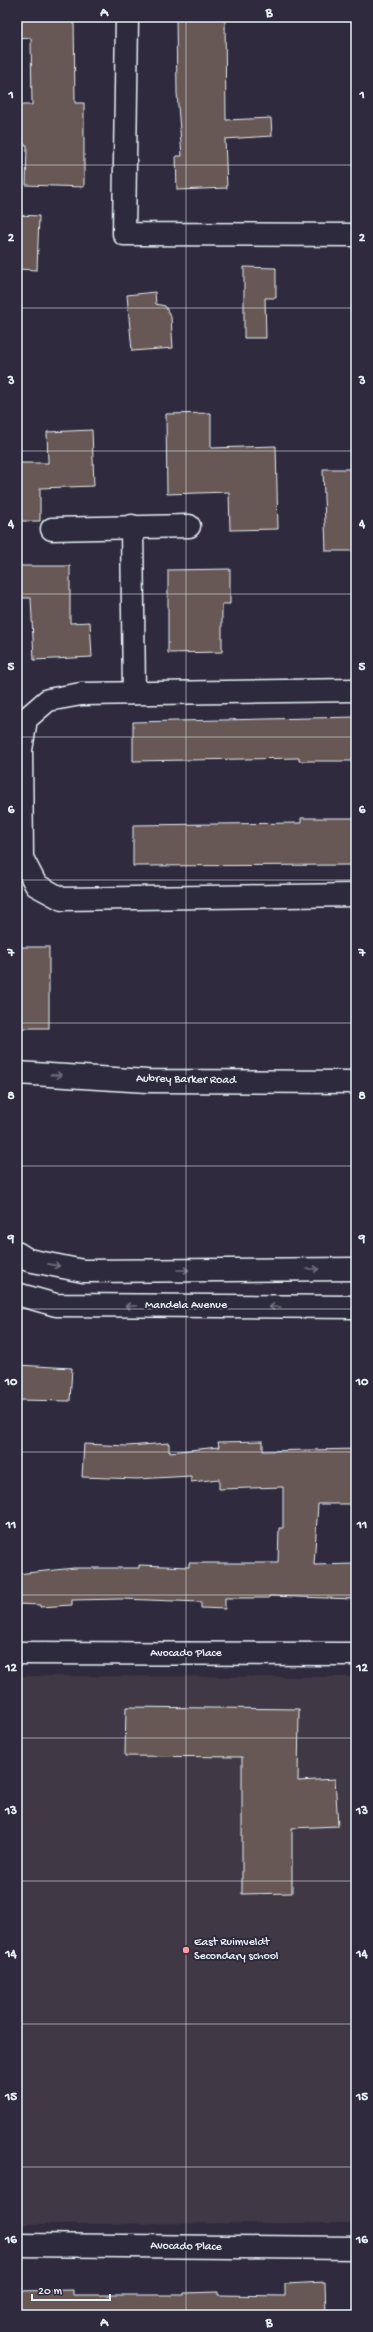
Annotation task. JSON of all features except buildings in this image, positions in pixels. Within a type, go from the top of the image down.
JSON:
[{"type":"street","points":[[127,17],[124,234],[356,235]]},
{"type":"street","points":[[132,526],[134,693]]},
{"type":"street","points":[[52,529],[132,526],[189,526]]},
{"type":"street","points":[[356,690],[81,694],[48,700],[26,720],[21,750],[22,858],[36,886],[62,899],[356,895]]},
{"type":"street","name":"Aubrey Barker Road","points":[[17,1073],[147,1081],[356,1082]]},
{"type":"street","points":[[17,1253],[28,1260],[83,1271],[356,1269]]},
{"type":"street","name":"Mandela Avenue","points":[[17,1294],[56,1305],[356,1307]]},
{"type":"street","points":[[17,1306],[56,1305]]},
{"type":"street","name":"Avocado Place","points":[[17,1653],[356,1654]]},
{"type":"street","name":"Avocado Place","points":[[17,2245],[356,2248]]},
{"type":"shaded area","name":"East Ruimveldt Secondary school","points":[[17,1676],[356,1677],[356,2223],[17,2224]]},
{"type":"place","name":"East Ruimveldt Secondary school","points":[[186,1950]]}]
